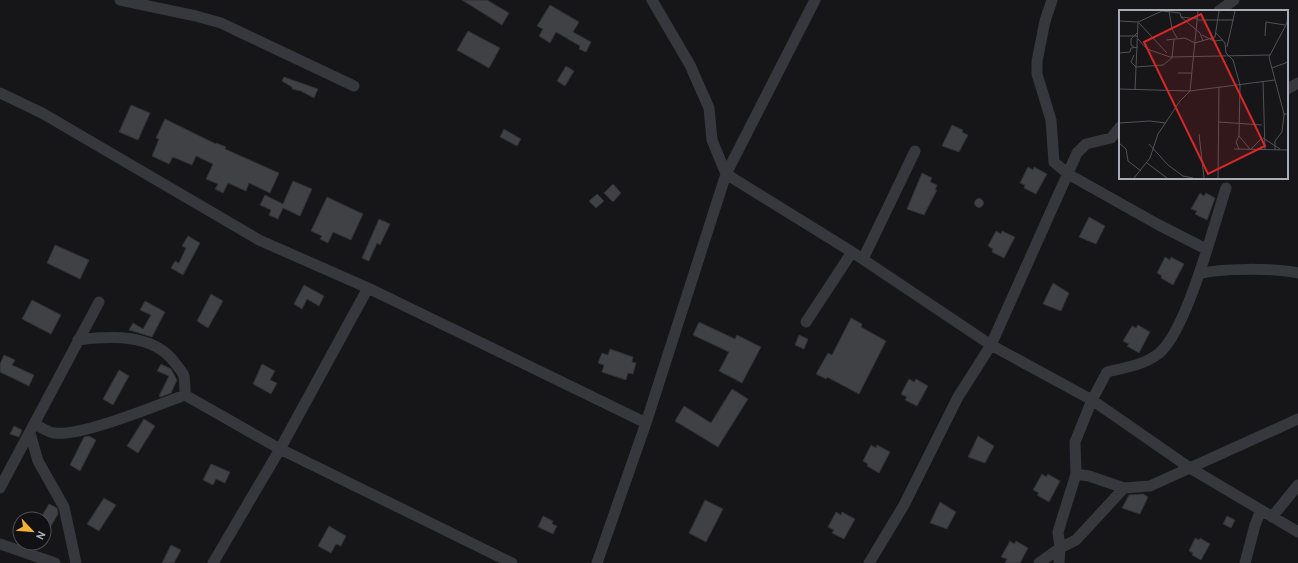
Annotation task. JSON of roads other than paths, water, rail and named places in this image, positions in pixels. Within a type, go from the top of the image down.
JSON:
[{"type":"street","points":[[120,0],[196,16],[221,23],[354,86]]},
{"type":"street","points":[[652,0],[694,72],[709,108],[712,140],[726,174],[863,259],[991,345],[1092,400],[1190,468],[1298,532]]},
{"type":"street","points":[[597,563],[646,423],[726,174],[814,0]]},
{"type":"street","points":[[1052,0],[1044,21],[1037,61],[1037,74],[1051,120],[1054,162],[1068,174],[1157,224],[1206,249]]},
{"type":"street","points":[[1220,10],[1234,0]]},
{"type":"street","points":[[1288,88],[1298,83]]},
{"type":"street","points":[[0,93],[42,114],[259,240],[368,288],[646,423]]},
{"type":"street","points":[[869,563],[904,505],[958,397],[991,345],[1077,153],[1086,144],[1115,138]]},
{"type":"street","points":[[863,259],[915,151]]},
{"type":"street","points":[[1059,563],[1060,548],[1058,532],[1076,474],[1075,442],[1092,400],[1107,372],[1146,362],[1159,354],[1169,344],[1199,274],[1226,188]]},
{"type":"street","points":[[806,322],[852,252]]},
{"type":"street","points":[[1199,274],[1210,271],[1242,270],[1290,271],[1298,273]]},
{"type":"street","points":[[214,563],[280,449],[368,288]]},
{"type":"street","points":[[0,488],[99,302]]},
{"type":"street","points":[[78,340],[108,336],[151,344],[169,354],[184,375],[185,395]]},
{"type":"street","points":[[32,428],[53,433],[66,434],[113,420],[185,395],[280,449],[512,563]]},
{"type":"street","points":[[1076,474],[1089,476],[1124,488],[1150,486],[1298,418]]},
{"type":"street","points":[[32,428],[38,461],[64,507],[76,563]]},
{"type":"street","points":[[1272,517],[1298,485]]},
{"type":"street","points":[[1039,563],[1060,548],[1076,540],[1124,488]]},
{"type":"street","points":[[1245,563],[1255,525],[1261,510]]},
{"type":"street","points":[[0,544],[55,563]]}]
